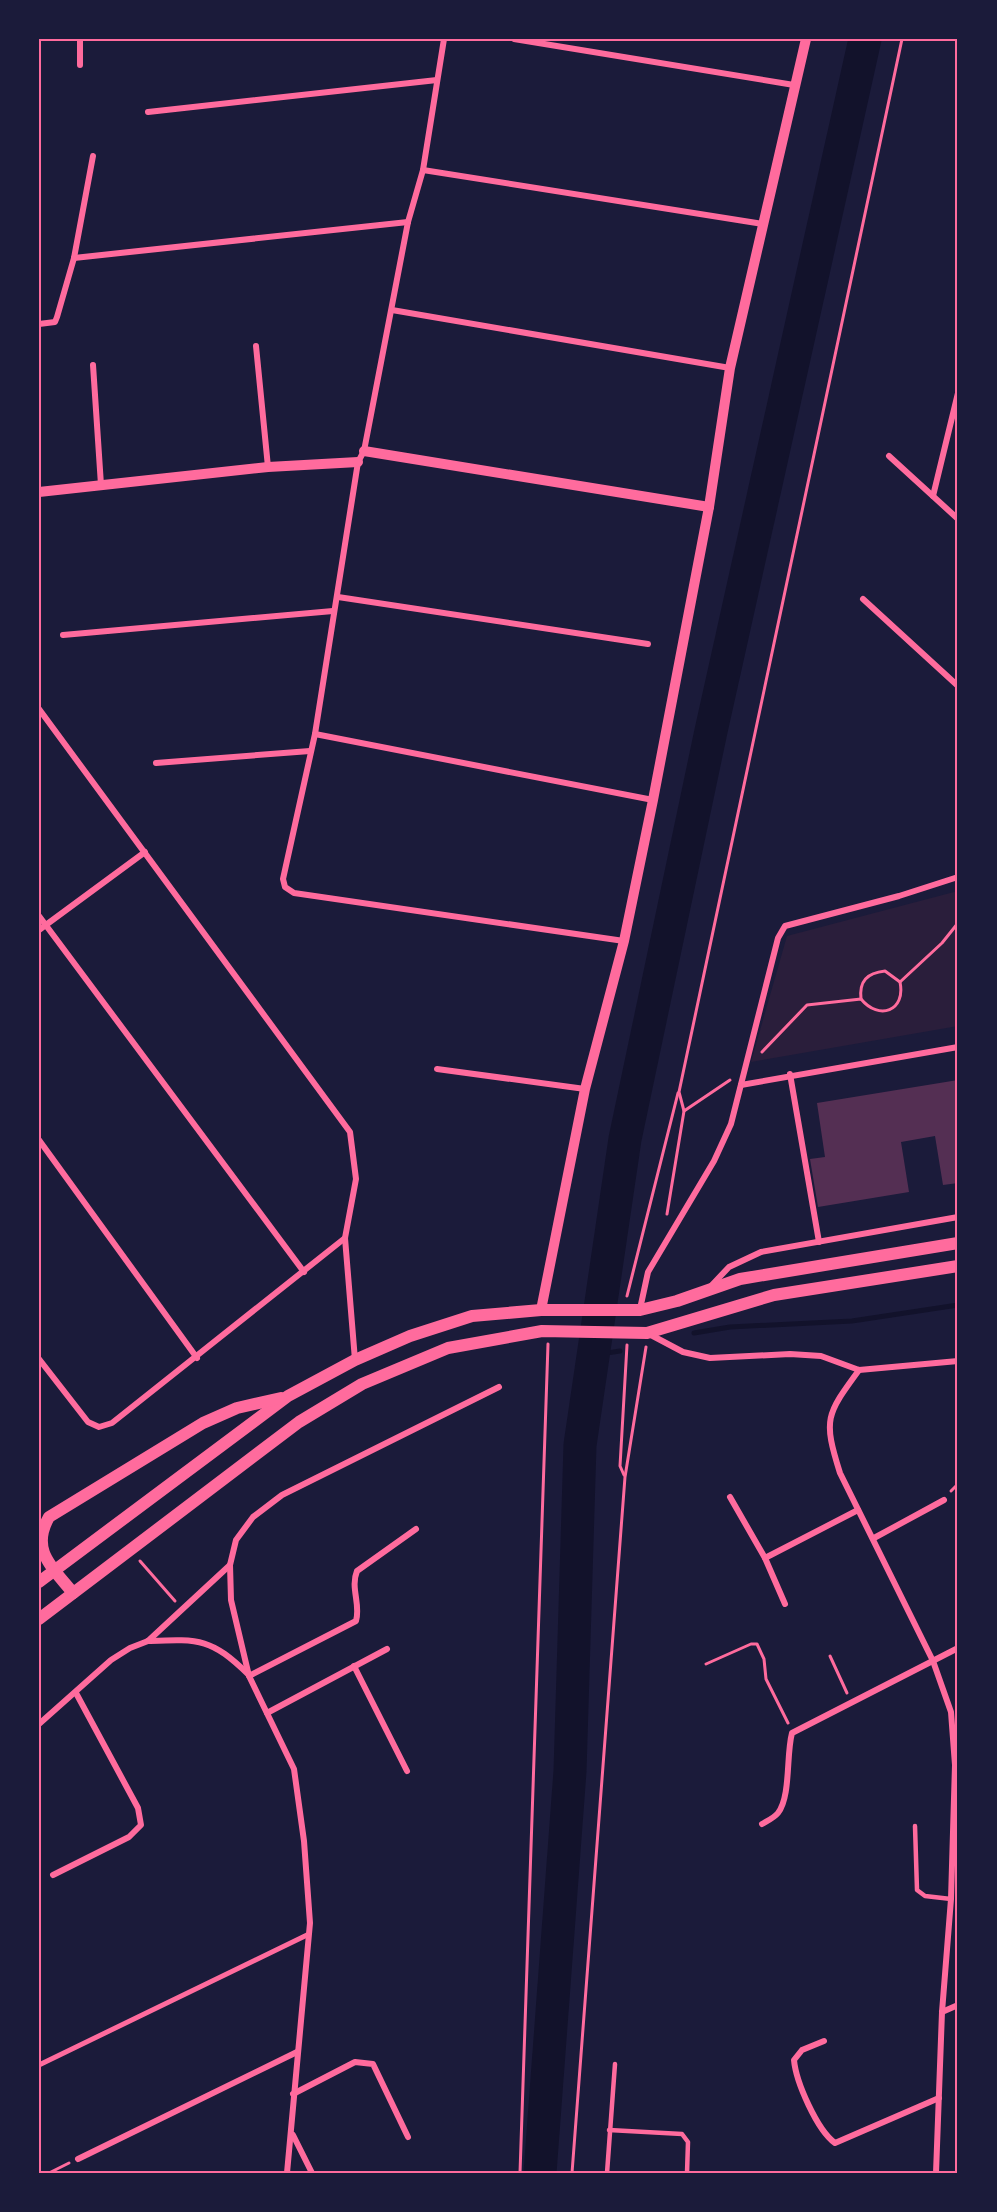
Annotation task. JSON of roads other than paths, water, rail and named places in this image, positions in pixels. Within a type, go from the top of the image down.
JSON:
[{"type":"main road","points":[[39,1582],[288,1396],[355,1360],[410,1336],[472,1316],[542,1310],[640,1310],[740,1279],[958,1243]]},
{"type":"main road","points":[[39,1619],[299,1422],[363,1384],[448,1348],[549,1332],[647,1333],[774,1295],[958,1266]]},
{"type":"main road","points":[[73,1593],[41,1551],[41,1531],[50,1517],[203,1423],[237,1408],[288,1396]]},
{"type":"street","points":[[80,39],[80,65]]},
{"type":"street","points":[[444,39],[423,170],[408,222],[364,451],[358,462],[315,734],[283,879],[285,887],[294,893],[624,941]]},
{"type":"street","points":[[514,39],[794,85]]},
{"type":"street","points":[[542,1310],[585,1089],[624,941],[654,800],[709,507],[730,368],[806,39]]},
{"type":"street","points":[[148,112],[437,80]]},
{"type":"street","points":[[39,324],[55,322],[74,258],[93,156]]},
{"type":"street","points":[[423,170],[763,224]]},
{"type":"street","points":[[74,258],[408,222]]},
{"type":"street","points":[[392,310],[730,368]]},
{"type":"street","points":[[256,346],[268,467]]},
{"type":"street","points":[[93,365],[101,485]]},
{"type":"street","points":[[933,496],[958,393]]},
{"type":"street","points":[[364,451],[709,507]]},
{"type":"street","points":[[889,456],[958,519]]},
{"type":"street","points":[[39,492],[268,467],[358,462]]},
{"type":"street","points":[[338,597],[648,644]]},
{"type":"street","points":[[863,599],[958,686]]},
{"type":"street","points":[[63,635],[333,611]]},
{"type":"street","points":[[39,710],[350,1132],[356,1179],[345,1238],[355,1360]]},
{"type":"street","points":[[315,734],[654,800]]},
{"type":"street","points":[[156,763],[310,751]]},
{"type":"street","points":[[39,930],[145,852]]},
{"type":"street","points":[[640,1310],[648,1272],[714,1161],[731,1125],[778,938],[785,926],[899,896],[958,877]]},
{"type":"street","points":[[39,916],[304,1272]]},
{"type":"street","points":[[741,1085],[790,1074],[958,1047]]},
{"type":"street","points":[[437,1069],[585,1089]]},
{"type":"street","points":[[790,1074],[819,1242]]},
{"type":"street","points":[[39,1140],[197,1358]]},
{"type":"street","points":[[708,1290],[729,1267],[741,1259],[761,1252],[958,1217]]},
{"type":"street","points":[[39,1359],[88,1422],[99,1427],[112,1423],[197,1358],[345,1238]]},
{"type":"street","points":[[647,1333],[683,1352],[710,1358],[790,1354],[821,1356],[859,1370],[958,1361]]},
{"type":"street","points":[[859,1370],[832,1407],[828,1427],[840,1473],[933,1660],[955,1710],[951,1899],[942,2012],[936,2173]]},
{"type":"street","points":[[287,2173],[292,2135],[293,2094],[307,1935],[310,1923],[304,1841],[294,1769],[249,1676],[231,1600],[230,1565],[236,1540],[253,1517],[282,1495],[499,1387]]},
{"type":"street","points":[[730,1497],[765,1558],[785,1604]]},
{"type":"street","points":[[874,1539],[944,1500]]},
{"type":"street","points":[[765,1558],[858,1510]]},
{"type":"street","points":[[249,1676],[356,1621],[358,1614],[353,1580],[357,1571],[416,1529]]},
{"type":"street","points":[[148,1641],[230,1565]]},
{"type":"street","points":[[39,1724],[111,1660],[130,1648],[148,1641],[193,1640],[211,1644],[230,1657],[249,1676]]},
{"type":"street","points":[[762,1824],[777,1815],[784,1800],[788,1750],[792,1733],[958,1648]]},
{"type":"street","points":[[267,1713],[387,1649]]},
{"type":"street","points":[[354,1666],[407,1771]]},
{"type":"street","points":[[53,1875],[129,1837],[141,1825],[138,1808],[76,1693]]},
{"type":"street","points":[[39,2065],[307,1935]]},
{"type":"street","points":[[942,2012],[958,2005]]},
{"type":"street","points":[[824,2041],[802,2050],[794,2060],[794,2067],[825,2136],[835,2143],[939,2098]]},
{"type":"street","points":[[78,2159],[297,2052]]},
{"type":"street","points":[[293,2094],[355,2062],[373,2064],[408,2137]]},
{"type":"street","points":[[292,2135],[312,2173]]},
{"type":"lane","points":[[915,1826],[917,1890],[925,1896],[951,1899]]},
{"type":"lane","points":[[607,2173],[615,2064]]},
{"type":"lane","points":[[609,2130],[682,2134],[688,2142],[687,2173]]},
{"type":"waterway","points":[[540,2173],[570,1771],[580,1445],[625,1139],[711,731],[865,39]]},
{"type":"waterway","points":[[694,1333],[730,1327],[852,1321],[958,1305]]},
{"type":"waterway","points":[[593,1355],[620,1351]]}]
